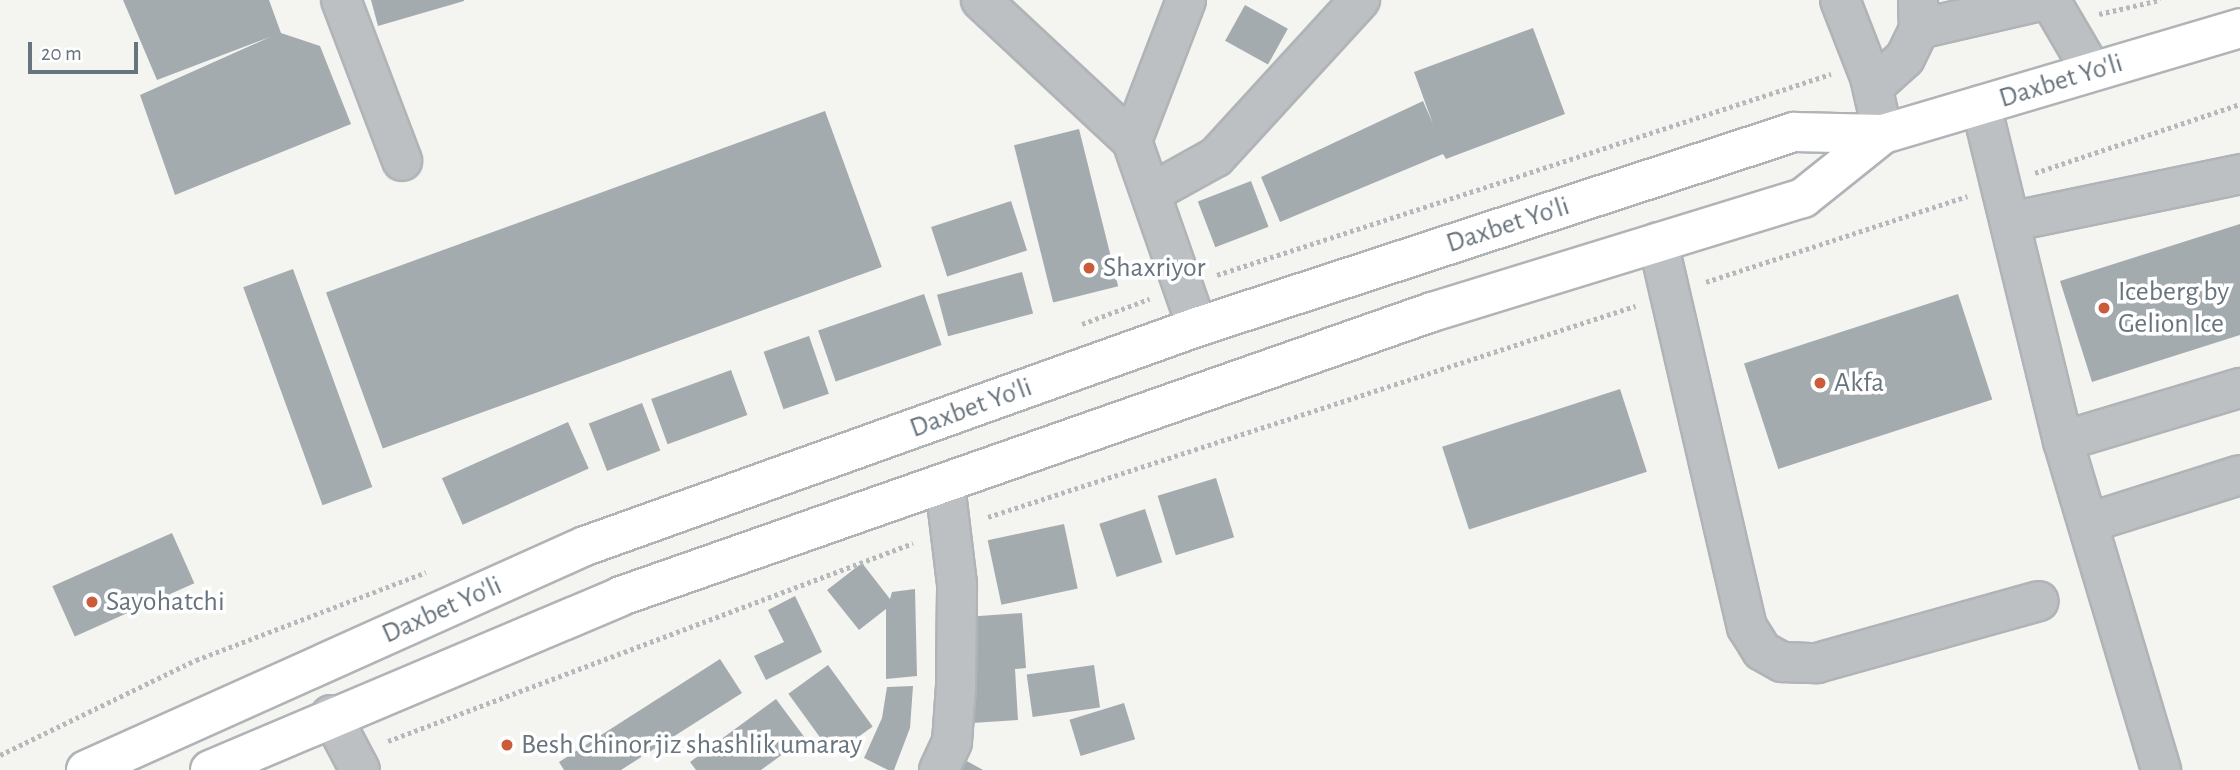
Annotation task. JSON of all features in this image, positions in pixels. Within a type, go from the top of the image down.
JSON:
[{"type":"main road","name":"Daxbet Yo'li","points":[[86,770],[585,546],[1197,327],[1794,132],[1883,134],[2240,28]]},
{"type":"main road","name":"Daxbet Yo'li","points":[[210,770],[331,715],[621,596],[1432,312],[1803,198],[1883,134]]},
{"type":"street","points":[[341,0],[402,161]]},
{"type":"street","points":[[981,0],[1132,141],[1197,327]]},
{"type":"street","points":[[1132,141],[1186,0]]},
{"type":"street","points":[[1151,193],[1216,156],[1360,0]]},
{"type":"street","points":[[1840,0],[1873,87],[1883,134]]},
{"type":"street","points":[[1873,87],[1905,58],[1919,14],[2053,7],[2092,72]]},
{"type":"street","points":[[1980,105],[2014,221],[2063,440],[2161,770]]},
{"type":"street","points":[[2014,221],[2240,174]]},
{"type":"street","points":[[1658,242],[1747,627],[1762,651],[1782,662],[1817,663],[2039,601]]},
{"type":"street","points":[[2063,440],[2240,388]]},
{"type":"street","points":[[2088,523],[2240,475]]},
{"type":"street","points":[[939,770],[952,742],[956,686],[951,529],[944,485]]},
{"type":"street","points":[[331,715],[356,762]]},
{"type":"path","points":[[2053,7],[2160,0]]},
{"type":"path","points":[[356,762],[951,529],[2240,104]]},
{"type":"building","points":[[123,0],[269,0],[281,33],[320,46],[351,124],[175,195],[140,95],[270,37],[157,80]]},
{"type":"building","points":[[371,0],[464,0],[464,1],[378,26]]},
{"type":"building","points":[[1245,5],[1288,29],[1268,65],[1225,41]]},
{"type":"building","points":[[1533,28],[1565,114],[1446,159],[1443,154],[1280,222],[1261,177],[1423,101],[1433,124],[1414,72]]},
{"type":"building","points":[[825,111],[882,267],[383,449],[326,293]]},
{"type":"building","points":[[1079,129],[1118,286],[1053,302],[1014,145]]},
{"type":"building","points":[[1251,181],[1269,227],[1215,247],[1198,201]]},
{"type":"building","points":[[1011,201],[1027,250],[947,276],[931,227]]},
{"type":"building","points":[[2240,224],[2240,335],[2092,382],[2060,281]]},
{"type":"building","points":[[293,269],[372,487],[323,505],[243,287]]},
{"type":"building","points":[[1022,272],[1033,314],[948,336],[937,295]]},
{"type":"building","points":[[924,294],[942,345],[836,382],[818,330]]},
{"type":"building","points":[[1958,294],[1992,400],[1778,469],[1744,364]]},
{"type":"building","points":[[809,336],[829,394],[783,409],[764,352]]},
{"type":"building","points":[[731,370],[747,415],[668,444],[651,399]]},
{"type":"building","points":[[1620,389],[1647,472],[1469,530],[1442,447]]},
{"type":"building","points":[[642,403],[660,451],[607,471],[589,423]]},
{"type":"building","points":[[568,422],[589,469],[463,525],[442,478]]},
{"type":"building","points":[[1216,478],[1234,537],[1176,555],[1158,496]]},
{"type":"building","points":[[1145,509],[1162,562],[1117,577],[1099,524]]},
{"type":"building","points":[[1064,524],[1078,589],[1001,605],[988,540]]},
{"type":"building","points":[[172,533],[194,583],[75,637],[52,586]]},
{"type":"building","points":[[862,563],[890,599],[892,592],[915,589],[917,676],[886,679],[886,609],[859,630],[827,590]]},
{"type":"building","points":[[795,596],[822,652],[766,680],[754,656],[784,642],[768,610]]},
{"type":"building","points":[[1022,613],[1026,668],[1015,669],[1018,720],[972,723],[965,617]]},
{"type":"building","points":[[720,659],[742,693],[621,770],[564,770],[559,762]]},
{"type":"building","points":[[828,665],[873,726],[833,755],[788,694]]},
{"type":"building","points":[[1094,665],[1100,708],[1033,717],[1027,674]]},
{"type":"building","points":[[913,686],[910,728],[894,770],[888,770],[864,758],[882,718],[887,687]]},
{"type":"building","points":[[776,699],[805,738],[761,770],[696,770],[690,762]]},
{"type":"building","points":[[1124,703],[1135,739],[1081,756],[1069,720]]},
{"type":"building","points":[[956,755],[983,770],[947,770]]},
{"type":"place","name":"Shaxriyor","points":[[1089,268]]},
{"type":"place","name":"Iceberg by Gelion Ice","points":[[2104,308]]},
{"type":"place","name":"Akfa","points":[[1820,383]]},
{"type":"place","name":"Sayohatchi","points":[[92,602]]},
{"type":"place","name":"Besh Chinor jiz shashlik umaray","points":[[507,745]]}]
